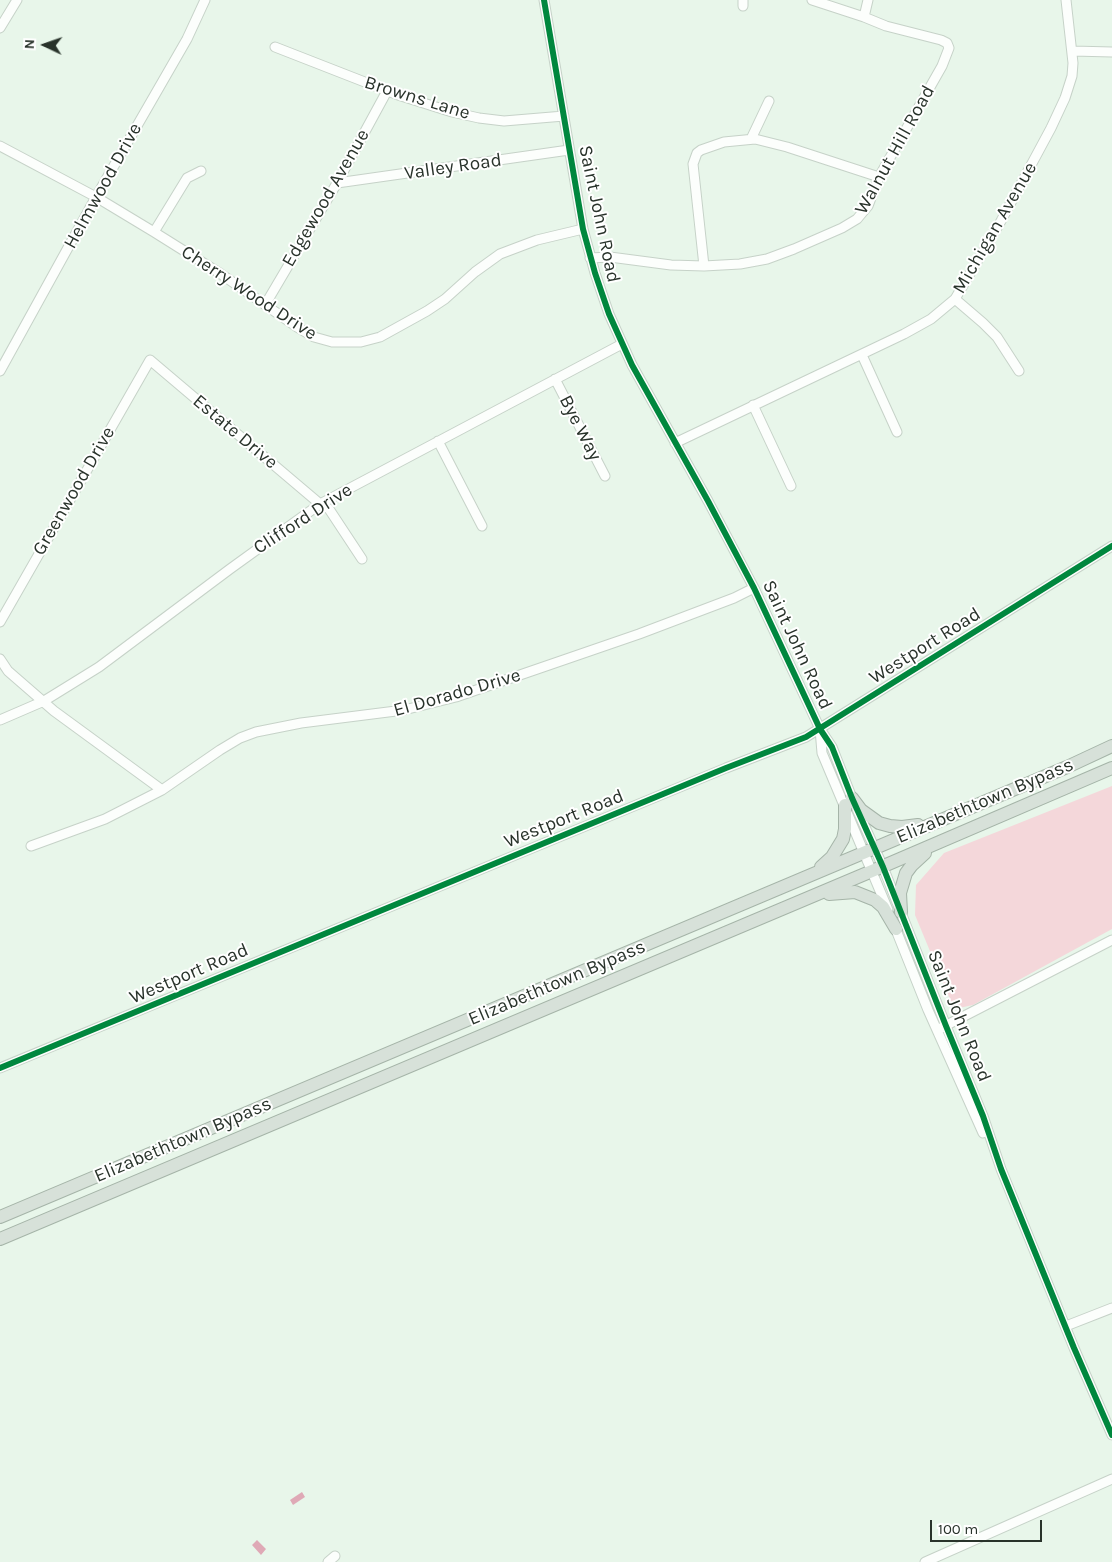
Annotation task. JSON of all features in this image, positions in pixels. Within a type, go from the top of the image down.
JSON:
[{"type":"highway","name":"Elizabethtown Bypass","points":[[3,1216],[1067,767],[1112,746]]},
{"type":"highway","name":"Elizabethtown Bypass","points":[[0,1240],[812,897],[1112,768]]},
{"type":"highway","points":[[804,878],[824,865],[838,849],[845,829],[848,802],[879,823],[890,826],[913,826],[949,817]]},
{"type":"highway","points":[[901,912],[902,883],[912,864],[920,856],[957,835]]},
{"type":"highway","points":[[812,897],[843,892],[865,895],[883,907],[896,929]]},
{"type":"street","points":[[0,28],[17,0]]},
{"type":"street","name":"Helmwood Drive","points":[[0,371],[96,197],[187,39],[205,0]]},
{"type":"street","name":"Saint John Road","points":[[544,0],[583,229],[601,294],[622,344],[754,588],[820,729],[822,753],[848,802],[869,850],[896,929],[928,1010],[976,1119],[1001,1169]]},
{"type":"street","points":[[812,0],[864,16],[868,0]]},
{"type":"street","name":"Michigan Avenue","points":[[675,442],[862,355],[931,319],[955,299],[1001,222],[1065,98],[1072,76],[1073,51],[1066,0]]},
{"type":"street","name":"Walnut Hill Road","points":[[590,258],[610,257],[670,265],[740,264],[767,259],[842,228],[857,219],[868,206],[879,177],[942,66],[949,48],[947,43],[941,40],[886,26],[864,16]]},
{"type":"street","name":"Browns Lane","points":[[275,48],[387,92],[452,112],[504,121],[564,116]]},
{"type":"street","points":[[1073,51],[1112,52]]},
{"type":"street","name":"Edgewood Avenue","points":[[265,305],[387,92]]},
{"type":"street","points":[[751,139],[769,101]]},
{"type":"street","points":[[704,266],[694,177],[694,158],[697,153],[706,147],[724,142],[751,139],[787,147],[879,177]]},
{"type":"street","name":"Cherry Wood Drive","points":[[0,146],[96,197],[154,232],[221,274],[297,327],[322,340],[342,343],[361,342],[380,336],[427,311],[500,254],[537,240],[583,229]]},
{"type":"street","name":"Valley Road","points":[[336,183],[569,150]]},
{"type":"street","points":[[154,232],[187,178],[201,171]]},
{"type":"street","points":[[955,299],[983,322],[997,337],[1019,371]]},
{"type":"street","name":"Clifford Drive","points":[[0,720],[44,701],[99,667],[320,504],[622,344]]},
{"type":"street","points":[[862,355],[897,432]]},
{"type":"street","name":"Estate Drive","points":[[150,360],[320,504],[329,509],[362,558]]},
{"type":"street","name":"Greenwood Drive","points":[[0,622],[150,360]]},
{"type":"street","name":"Bye Way","points":[[555,379],[605,476]]},
{"type":"street","points":[[754,405],[791,486]]},
{"type":"street","points":[[438,441],[482,526]]},
{"type":"street","name":"Westport Road","points":[[0,1068],[726,768],[806,737],[1112,546]]},
{"type":"street","name":"El Dorado Drive","points":[[31,846],[105,819],[162,790],[220,750],[240,738],[256,732],[301,723],[404,710],[448,699],[639,634],[734,598],[754,588]]},
{"type":"street","points":[[0,659],[8,671],[54,711],[162,790]]},
{"type":"street","name":"Saint John Road","points":[[877,869],[901,912],[982,1116],[1001,1169],[1112,1435]]},
{"type":"street","points":[[938,1030],[1112,940]]},
{"type":"street","points":[[1066,1326],[1112,1308]]},
{"type":"street","points":[[925,1562],[1112,1478]]},
{"type":"shaded area","points":[[1112,786],[1112,929],[973,1005],[954,1009],[915,915],[916,885],[944,853]]},
{"type":"shaded area","points":[[302,1492],[305,1497],[293,1505],[290,1500]]},
{"type":"shaded area","points":[[257,1540],[266,1549],[261,1555],[252,1545]]},
{"type":"cycle path","points":[[544,0],[583,229],[609,314],[632,365],[754,588],[820,729],[832,747],[852,798],[883,867],[983,1116],[1001,1169],[1074,1348],[1112,1435]]},
{"type":"cycle path","points":[[0,1068],[726,768],[806,737],[1112,546]]}]
